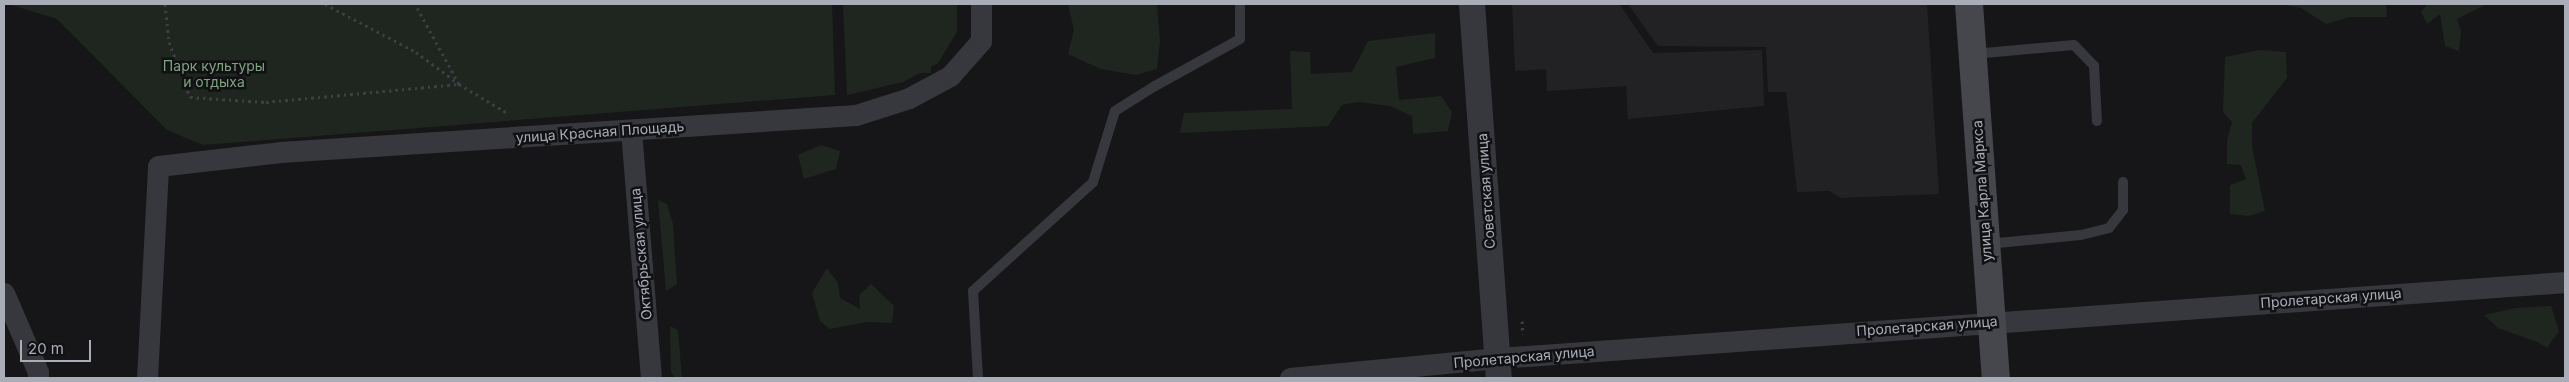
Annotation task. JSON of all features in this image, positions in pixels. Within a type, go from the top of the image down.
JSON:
[{"type":"main road","name":"улица Карла Маркса","points":[[1969,4],[1996,378]]},
{"type":"street","name":"улица Красная Площадь","points":[[148,378],[158,166],[280,152],[856,115],[909,98],[950,76],[981,41],[981,4]]},
{"type":"street","name":"Советская улица","points":[[1472,4],[1498,368]]},
{"type":"street","name":"Октябрьская улица","points":[[631,130],[651,378]]},
{"type":"street","name":"Пролетарская улица","points":[[1290,378],[1498,368],[1992,321],[2565,282]]},
{"type":"street","points":[[4,293],[38,372],[38,378]]},
{"type":"lane","points":[[978,378],[973,290],[1093,182],[1115,112],[1155,86],[1240,39],[1240,4]]},
{"type":"lane","points":[[1972,54],[2074,45],[2094,66],[2097,120]]},
{"type":"lane","points":[[1986,244],[2081,235],[2109,228],[2123,210],[2123,182]]},
{"type":"path","points":[[165,4],[169,42],[190,97],[266,102],[459,84]]},
{"type":"path","points":[[325,4],[416,52],[459,84],[512,117]]},
{"type":"path","points":[[415,4],[459,84]]},
{"type":"shaded area","points":[[1512,4],[1619,4],[1653,53],[1762,50],[1764,106],[1628,119],[1626,86],[1547,91],[1546,69],[1515,71]]},
{"type":"shaded area","points":[[1628,4],[1927,4],[1939,194],[1841,198],[1829,191],[1797,192],[1786,92],[1768,92],[1766,47],[1658,46]]},
{"type":"green space","name":"Парк культуры и отдыха","points":[[8,4],[832,4],[835,95],[203,145],[167,130],[57,19]]},
{"type":"green space","points":[[843,4],[957,4],[957,32],[938,63],[931,67],[931,73],[920,73],[903,82],[847,95]]},
{"type":"green space","points":[[1068,4],[1157,4],[1160,41],[1157,69],[1136,75],[1101,69],[1068,54],[1074,30]]},
{"type":"green space","points":[[2280,4],[2386,4],[2387,17],[2350,17],[2326,24],[2301,8]]},
{"type":"green space","points":[[2427,4],[2487,4],[2457,19],[2461,31],[2459,51],[2445,46],[2440,14],[2427,24],[2421,12]]},
{"type":"green space","points":[[1435,33],[1435,58],[1396,67],[1399,100],[1441,96],[1452,112],[1448,131],[1413,134],[1412,116],[1390,106],[1358,102],[1342,105],[1328,126],[1180,133],[1184,113],[1292,109],[1290,51],[1310,52],[1311,74],[1352,72],[1368,41]]},
{"type":"green space","points":[[2259,50],[2286,52],[2287,78],[2252,123],[2252,146],[2265,211],[2249,216],[2230,214],[2230,185],[2246,179],[2241,165],[2227,164],[2227,141],[2232,122],[2223,112],[2225,57]]},
{"type":"green space","points":[[821,145],[840,151],[836,169],[804,179],[798,155]]},
{"type":"green space","points":[[658,200],[667,204],[673,224],[677,284],[666,291]]},
{"type":"green space","points":[[827,268],[838,283],[840,298],[860,309],[859,295],[871,284],[894,306],[892,323],[867,322],[830,329],[820,321],[812,293]]},
{"type":"green space","points":[[2551,306],[2559,331],[2547,348],[2537,342],[2498,328],[2484,315],[2516,308]]},
{"type":"green space","points":[[670,326],[678,330],[682,378],[675,378],[671,372]]}]
